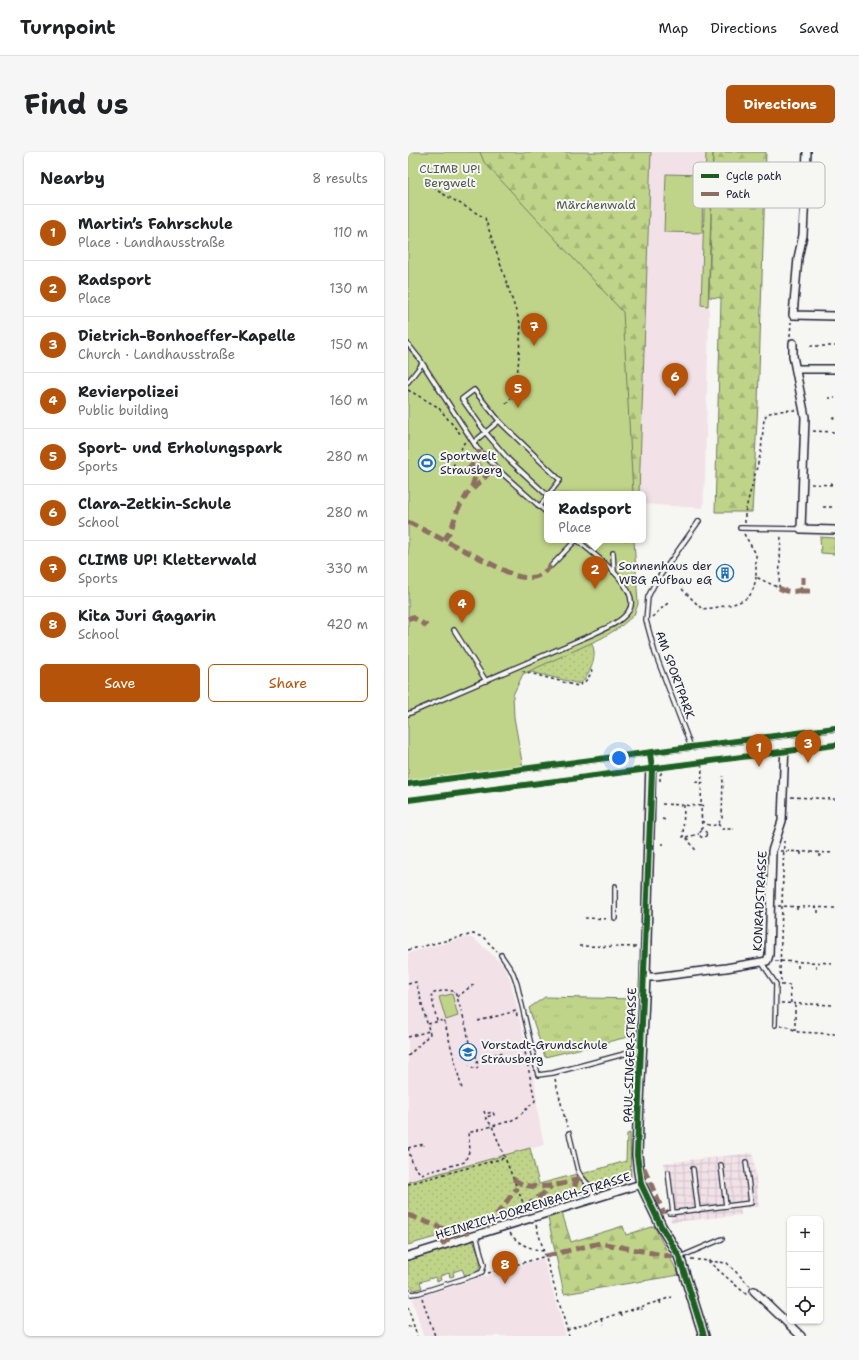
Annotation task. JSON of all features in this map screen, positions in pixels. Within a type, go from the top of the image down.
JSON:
[{"type":"street","points":[[807,152],[807,162]]},
{"type":"street","points":[[804,208],[803,235],[798,258],[793,315],[835,316]]},
{"type":"street","points":[[793,344],[793,356],[804,410],[805,431],[801,529],[835,530]]},
{"type":"street","points":[[796,368],[835,369]]},
{"type":"street","points":[[408,792],[835,737]]},
{"type":"street","name":"KONRADSTRASSE","points":[[644,977],[663,976],[764,962],[769,955],[772,851],[782,821],[785,743]]},
{"type":"street","name":"PAUL-SINGER-STRASSE","points":[[651,761],[638,1154],[641,1184],[661,1226],[679,1258],[704,1336]]},
{"type":"street","name":"HEINRICH-DORRENBACH-STRASSE","points":[[408,1256],[641,1184]]},
{"type":"street","points":[[754,1290],[801,1336]]},
{"type":"lane","points":[[408,344],[474,442],[504,476],[544,511]]},
{"type":"lane","points":[[408,382],[422,364]]},
{"type":"lane","points":[[544,491],[509,460],[486,433],[462,399],[474,390],[499,421],[560,480],[551,491]]},
{"type":"lane","points":[[474,442],[499,421]]},
{"type":"lane","points":[[539,507],[544,500]]},
{"type":"lane","name":"AM SPORTPARK","points":[[693,756],[690,744],[655,653],[646,620],[648,597],[655,583],[699,521]]},
{"type":"lane","points":[[740,528],[801,529]]},
{"type":"lane","points":[[551,566],[573,543]]},
{"type":"lane","points":[[408,714],[591,635],[624,617],[629,611],[630,605],[629,594],[624,584],[614,572],[580,543]]},
{"type":"lane","points":[[613,553],[614,572]]},
{"type":"lane","points":[[454,630],[486,681]]},
{"type":"lane","points":[[614,919],[615,886]]},
{"type":"lane","points":[[501,955],[513,973],[517,984],[538,1075],[553,1073],[628,1053],[641,1053]]},
{"type":"lane","points":[[764,962],[776,984],[775,1025]]},
{"type":"lane","points":[[568,1133],[578,1171],[590,1188],[594,1199]]},
{"type":"lane","points":[[668,1172],[671,1213],[698,1210],[751,1203],[746,1162]]},
{"type":"lane","points":[[721,1165],[726,1206]]},
{"type":"lane","points":[[693,1169],[698,1210]]},
{"type":"lane","points":[[408,1291],[411,1294],[420,1292],[482,1272],[484,1265],[476,1234]]},
{"type":"lane","points":[[679,1258],[722,1239]]},
{"type":"path","points":[[431,182],[436,188]]},
{"type":"path","points":[[438,191],[486,218],[521,326],[518,368],[514,390],[512,397],[505,405]]},
{"type":"path","points":[[793,315],[791,320],[790,343],[793,344]]},
{"type":"path","points":[[810,346],[835,346]]},
{"type":"path","points":[[408,390],[438,407],[459,434],[466,438],[453,466]]},
{"type":"path","points":[[828,398],[835,398]]},
{"type":"path","points":[[682,589],[702,609],[740,601],[750,596],[754,588],[756,577],[756,554],[740,528],[745,523],[745,512],[761,452],[764,419],[767,414],[776,411],[804,410]]},
{"type":"path","points":[[805,431],[835,432]]},
{"type":"path","points":[[802,484],[835,484]]},
{"type":"path","points":[[823,507],[835,507]]},
{"type":"path","points":[[756,577],[779,588],[781,529]]},
{"type":"path","points":[[654,616],[669,602]]},
{"type":"path","points":[[516,667],[518,670],[578,686],[585,683],[592,670]]},
{"type":"path","points":[[686,837],[699,834],[702,830],[702,762]]},
{"type":"path","points":[[660,787],[660,774],[666,767]]},
{"type":"path","points":[[702,821],[710,826],[718,824],[722,818],[723,776]]},
{"type":"path","points":[[695,782],[706,783]]},
{"type":"path","points":[[783,797],[835,798]]},
{"type":"path","points":[[813,802],[814,798]]},
{"type":"path","points":[[662,804],[705,805]]},
{"type":"path","points":[[684,805],[682,837],[686,837],[697,852]]},
{"type":"path","points":[[662,819],[666,820]]},
{"type":"path","points":[[718,824],[722,829],[734,829]]},
{"type":"path","points":[[699,834],[702,837],[706,836],[706,832],[702,830]]},
{"type":"path","points":[[782,985],[780,961],[784,836]]},
{"type":"path","points":[[772,851],[835,853]]},
{"type":"path","points":[[801,852],[801,857]]},
{"type":"path","points":[[820,852],[820,857]]},
{"type":"path","points":[[770,906],[835,908]]},
{"type":"path","points":[[797,907],[797,912]]},
{"type":"path","points":[[818,907],[818,913]]},
{"type":"path","points":[[585,918],[614,919]]},
{"type":"path","points":[[408,950],[473,934],[483,937],[501,955]]},
{"type":"path","points":[[579,946],[638,947]]},
{"type":"path","points":[[764,962],[780,961],[835,963]]},
{"type":"path","points":[[798,962],[798,968]]},
{"type":"path","points":[[816,962],[816,968]]},
{"type":"path","points":[[408,984],[416,982],[430,1034],[408,1056]]},
{"type":"path","points":[[457,997],[474,984]]},
{"type":"path","points":[[776,984],[790,985],[791,1004]]},
{"type":"path","points":[[438,1021],[431,994],[449,990],[454,991],[467,1030],[470,1050],[476,1056],[478,1066],[476,1070],[469,1065]]},
{"type":"path","points":[[775,1003],[815,1006],[835,1005]]},
{"type":"path","points":[[795,1004],[796,1030]]},
{"type":"path","points":[[478,1021],[516,1011],[518,1019]]},
{"type":"path","points":[[427,1024],[444,1020],[462,1089]]},
{"type":"path","points":[[775,1025],[786,1026],[796,1030],[817,1034],[835,1034]]},
{"type":"path","points":[[408,1037],[429,1031]]},
{"type":"path","points":[[424,1146],[424,1144],[408,1148],[413,1165],[420,1174],[465,1162],[470,1149],[468,1133],[510,1121],[518,1117],[535,1102],[523,1041]]},
{"type":"path","points":[[488,1056],[504,1052]]},
{"type":"path","points":[[553,1073],[568,1133]]},
{"type":"path","points":[[485,1114],[492,1126],[504,1158],[532,1218],[546,1256],[569,1336]]},
{"type":"path","points":[[408,1184],[504,1158]]},
{"type":"path","points":[[508,1225],[510,1234],[519,1242],[530,1248],[544,1250]]},
{"type":"path","points":[[482,1272],[490,1273],[546,1256]]},
{"type":"path","points":[[679,1258],[727,1263],[754,1290]]},
{"type":"path","points":[[420,1292],[435,1336]]},
{"type":"path","points":[[568,1330],[672,1297]]},
{"type":"path","points":[[660,1300],[661,1306]]},
{"type":"path","points":[[408,1307],[417,1336]]},
{"type":"path","points":[[641,1307],[643,1312]]},
{"type":"path","points":[[621,1313],[623,1318]]},
{"type":"path","points":[[602,1319],[604,1325]]},
{"type":"path","points":[[408,1326],[413,1325]]},
{"type":"shaded area","points":[[651,152],[713,152],[713,162],[693,162],[693,208],[712,208],[703,508],[646,504],[646,491],[639,491]]},
{"type":"shaded area","name":"Vorstadt-Grundschule Strausberg","points":[[467,937],[474,939],[494,956],[503,965],[510,979],[535,1082],[538,1115],[544,1145],[408,1182],[408,953]]},
{"type":"shaded area","points":[[753,1153],[759,1207],[740,1208],[741,1215],[671,1222],[664,1163]]},
{"type":"shaded area","points":[[543,1258],[566,1336],[423,1336],[412,1299]]},
{"type":"green space","name":"CLIMB UP! Bergwelt","points":[[408,152],[480,152],[484,162],[623,312],[633,491],[544,491],[544,543],[634,543],[638,604],[634,615],[620,627],[602,638],[523,674],[513,695],[514,717],[523,768],[408,781]]},
{"type":"green space","points":[[468,152],[651,152],[639,491],[599,491],[408,197]]},
{"type":"green space","points":[[706,152],[713,152],[713,162],[706,162]]},
{"type":"green space","points":[[713,152],[766,152],[766,162],[713,162]]},
{"type":"green space","points":[[666,174],[693,175],[693,208],[702,208],[702,233],[664,232]]},
{"type":"green space","points":[[704,208],[711,208],[708,306],[701,305]]},
{"type":"green space","points":[[711,208],[764,208],[758,403],[752,512],[715,512],[721,298],[709,297]]},
{"type":"green space","points":[[820,537],[835,538],[835,554],[821,553]]},
{"type":"green space","points":[[590,642],[593,646],[594,658],[590,670],[580,684],[519,669]]},
{"type":"green space","points":[[452,994],[458,1016],[446,1020],[439,997]]},
{"type":"green space","points":[[545,997],[634,999],[632,1036],[545,1057],[529,1008]]},
{"type":"green space","points":[[630,1133],[631,1178],[628,1181],[597,1191],[594,1190],[582,1174],[626,1161],[627,1134]]},
{"type":"green space","points":[[530,1148],[539,1184],[577,1174],[589,1192],[408,1245],[408,1182]]},
{"type":"green space","points":[[562,1213],[571,1242],[623,1226],[626,1235],[654,1226],[679,1275],[564,1294],[548,1218]]},
{"type":"green space","points":[[471,1240],[474,1242],[480,1259],[480,1267],[477,1270],[465,1276],[462,1269],[453,1272],[454,1276],[450,1277],[449,1273],[440,1276],[441,1280],[437,1281],[435,1277],[420,1282],[422,1288],[414,1290],[408,1283],[408,1260]]},
{"type":"marked path","points":[[444,540],[451,530],[457,511],[472,486],[479,466],[479,450]]},
{"type":"marked path","points":[[467,471],[471,466],[479,461]]},
{"type":"marked path","points":[[473,489],[487,475],[494,465]]},
{"type":"marked path","points":[[408,522],[513,575],[524,578],[534,577],[542,574],[551,566]]},
{"type":"marked path","points":[[779,588],[791,592],[803,589],[803,577]]},
{"type":"marked path","points":[[800,591],[811,591]]},
{"type":"marked path","points":[[408,619],[412,617],[427,626]]},
{"type":"marked path","points":[[644,1168],[664,1214]]},
{"type":"marked path","points":[[513,1179],[524,1185],[538,1187],[561,1184],[581,1177]]},
{"type":"marked path","points":[[569,1201],[577,1180]]},
{"type":"marked path","points":[[525,1207],[548,1190],[551,1186]]},
{"type":"marked path","points":[[487,1227],[517,1188]]},
{"type":"marked path","points":[[408,1215],[455,1233],[469,1232]]},
{"type":"marked path","points":[[441,1245],[458,1233]]},
{"type":"marked path","points":[[546,1256],[600,1243],[679,1258]]},
{"type":"cycle path","points":[[408,784],[835,728]]},
{"type":"cycle path","points":[[408,800],[835,745]]},
{"type":"cycle path","points":[[650,753],[652,769],[637,1155],[641,1184],[661,1226],[679,1256],[704,1336]]},
{"type":"place","name":"CLIMB UP! Kletterwald","points":[[534,346]]},
{"type":"place","name":"Clara-Zetkin-Schule","points":[[675,396]]},
{"type":"place","name":"Sport- und Erholungspark","points":[[518,408]]},
{"type":"place","name":"Sportwelt Strausberg","points":[[427,463]]},
{"type":"place","name":"Sonnenhaus der WBG Aufbau eG","points":[[725,573]]},
{"type":"place","name":"Radsport","points":[[595,589]]},
{"type":"place","name":"Revierpolizei","points":[[462,623]]},
{"type":"place","name":"Dietrich-Bonhoeffer-Kapelle","points":[[808,763]]},
{"type":"place","name":"Martin’s Fahrschule","points":[[759,767]]},
{"type":"place","name":"Vorstadt-Grundschule Strausberg","points":[[468,1052]]},
{"type":"place","name":"Kita Juri Gagarin","points":[[505,1284]]},
{"type":"park label","name":"Märchenwald","points":[[596,205]]}]
